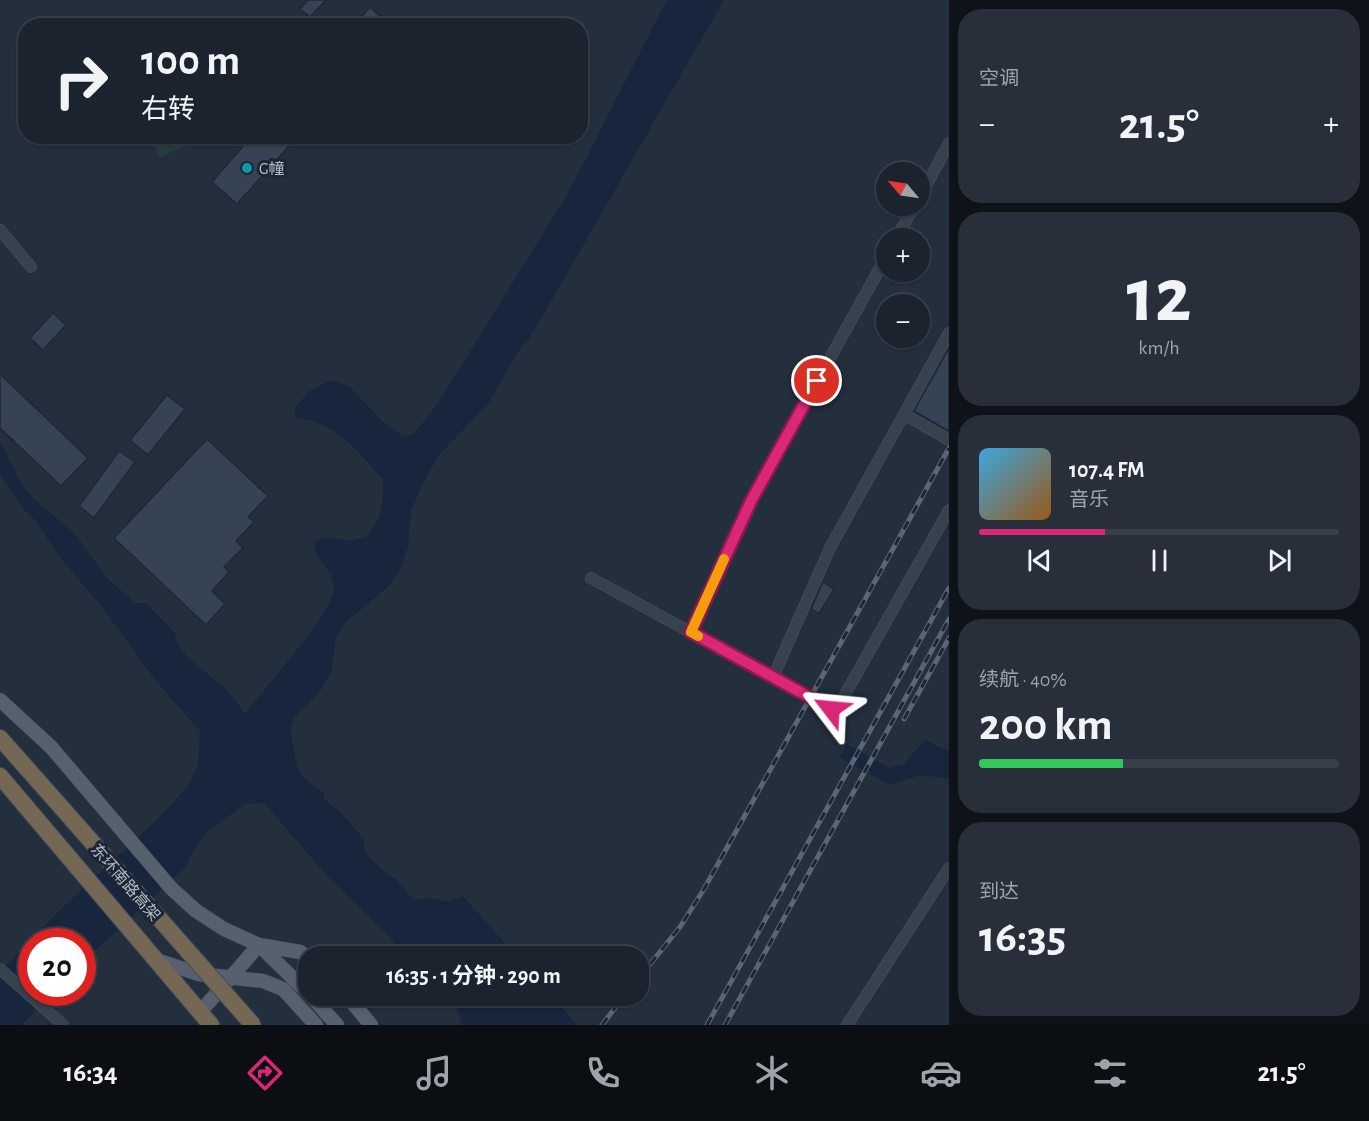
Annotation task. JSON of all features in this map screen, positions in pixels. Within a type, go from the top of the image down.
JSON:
[{"type":"highway","points":[[0,729],[39,783]]},
{"type":"highway","name":"东环南路高架","points":[[0,738],[253,1025]]},
{"type":"highway","name":"东环南路高架","points":[[0,776],[213,1025]]},
{"type":"main road","points":[[0,700],[51,747],[171,888],[204,916],[224,929],[259,945],[298,952]]},
{"type":"main road","points":[[0,768],[150,946],[213,1025]]},
{"type":"main road","points":[[202,1010],[259,945]]},
{"type":"main road","points":[[259,945],[298,983]]},
{"type":"main road","points":[[163,962],[198,974],[263,981],[283,989],[316,1025]]},
{"type":"main road","points":[[320,1006],[337,1025]]},
{"type":"main road","points":[[356,1006],[372,1025]]},
{"type":"street","points":[[930,178],[949,143]]},
{"type":"street","points":[[0,230],[31,267]]},
{"type":"street","points":[[691,632],[751,501],[876,275]]},
{"type":"street","points":[[773,677],[830,548],[949,333]]},
{"type":"street","points":[[904,414],[949,440]]},
{"type":"street","points":[[591,578],[831,709],[838,708],[949,510]]},
{"type":"street","points":[[847,1025],[949,868]]},
{"type":"street","points":[[0,969],[63,1025]]},
{"type":"green space","points":[[154,144],[191,144],[160,157]]},
{"type":"water","points":[[667,0],[724,0],[550,303],[530,337],[516,355],[489,403],[439,455],[423,483],[411,511],[408,547],[401,568],[389,586],[346,622],[336,637],[332,670],[319,693],[293,718],[290,728],[297,767],[303,778],[324,794],[324,799],[340,812],[364,839],[365,853],[388,875],[396,879],[415,900],[431,898],[449,902],[463,896],[507,946],[397,946],[329,878],[264,803],[245,804],[206,833],[193,851],[186,867],[96,950],[96,928],[43,928],[159,818],[187,787],[198,766],[200,731],[155,680],[102,607],[59,556],[35,520],[23,509],[0,475],[0,441],[23,487],[75,534],[107,578],[135,603],[146,603],[175,633],[177,643],[187,657],[227,690],[245,713],[310,632],[331,599],[333,582],[317,554],[314,542],[325,537],[350,541],[368,536],[377,522],[382,503],[383,480],[356,450],[346,440],[323,425],[297,419],[294,410],[308,392],[331,380],[349,386],[382,421],[404,437],[414,434],[438,403],[567,195]]},
{"type":"water","points":[[925,740],[949,751],[949,779],[921,775],[889,785],[840,757],[847,744],[889,768],[904,764]]},
{"type":"water","points":[[18,953],[18,1006],[40,1006],[22,1025],[0,1025],[0,972]]},
{"type":"water","points":[[561,1006],[577,1025],[462,1025],[455,1007]]},
{"type":"building","points":[[308,0],[326,0],[310,17],[300,9]]},
{"type":"building","points":[[370,7],[382,18],[361,18]]},
{"type":"building","name":"G幢","points":[[245,144],[291,144],[237,204],[212,182]]},
{"type":"building","points":[[53,313],[66,325],[43,350],[30,338]]},
{"type":"building","points":[[949,348],[949,431],[914,411]]},
{"type":"building","points":[[0,374],[88,458],[61,486],[0,428]]},
{"type":"building","points":[[167,395],[185,409],[148,455],[130,440]]},
{"type":"building","points":[[207,439],[268,496],[248,517],[254,522],[236,541],[243,548],[224,567],[229,572],[212,591],[225,604],[206,625],[114,538]]},
{"type":"building","points":[[119,451],[135,462],[94,518],[79,506]]},
{"type":"building","points":[[823,582],[834,589],[819,614],[811,609]]},
{"type":"railway","points":[[649,966],[680,927],[704,889],[949,448]]},
{"type":"railway","points":[[707,1025],[949,588]]},
{"type":"railway","points":[[725,1025],[949,619]]},
{"type":"railway","points":[[904,719],[949,638]]},
{"type":"railway","points":[[602,1025],[616,1006]]},
{"type":"slow traffic","points":[[698,636],[691,632],[724,559]]},
{"type":"place","name":"G幢","points":[[247,168]]},
{"type":"route","points":[[817,381],[751,501],[691,632],[831,709]]}]
